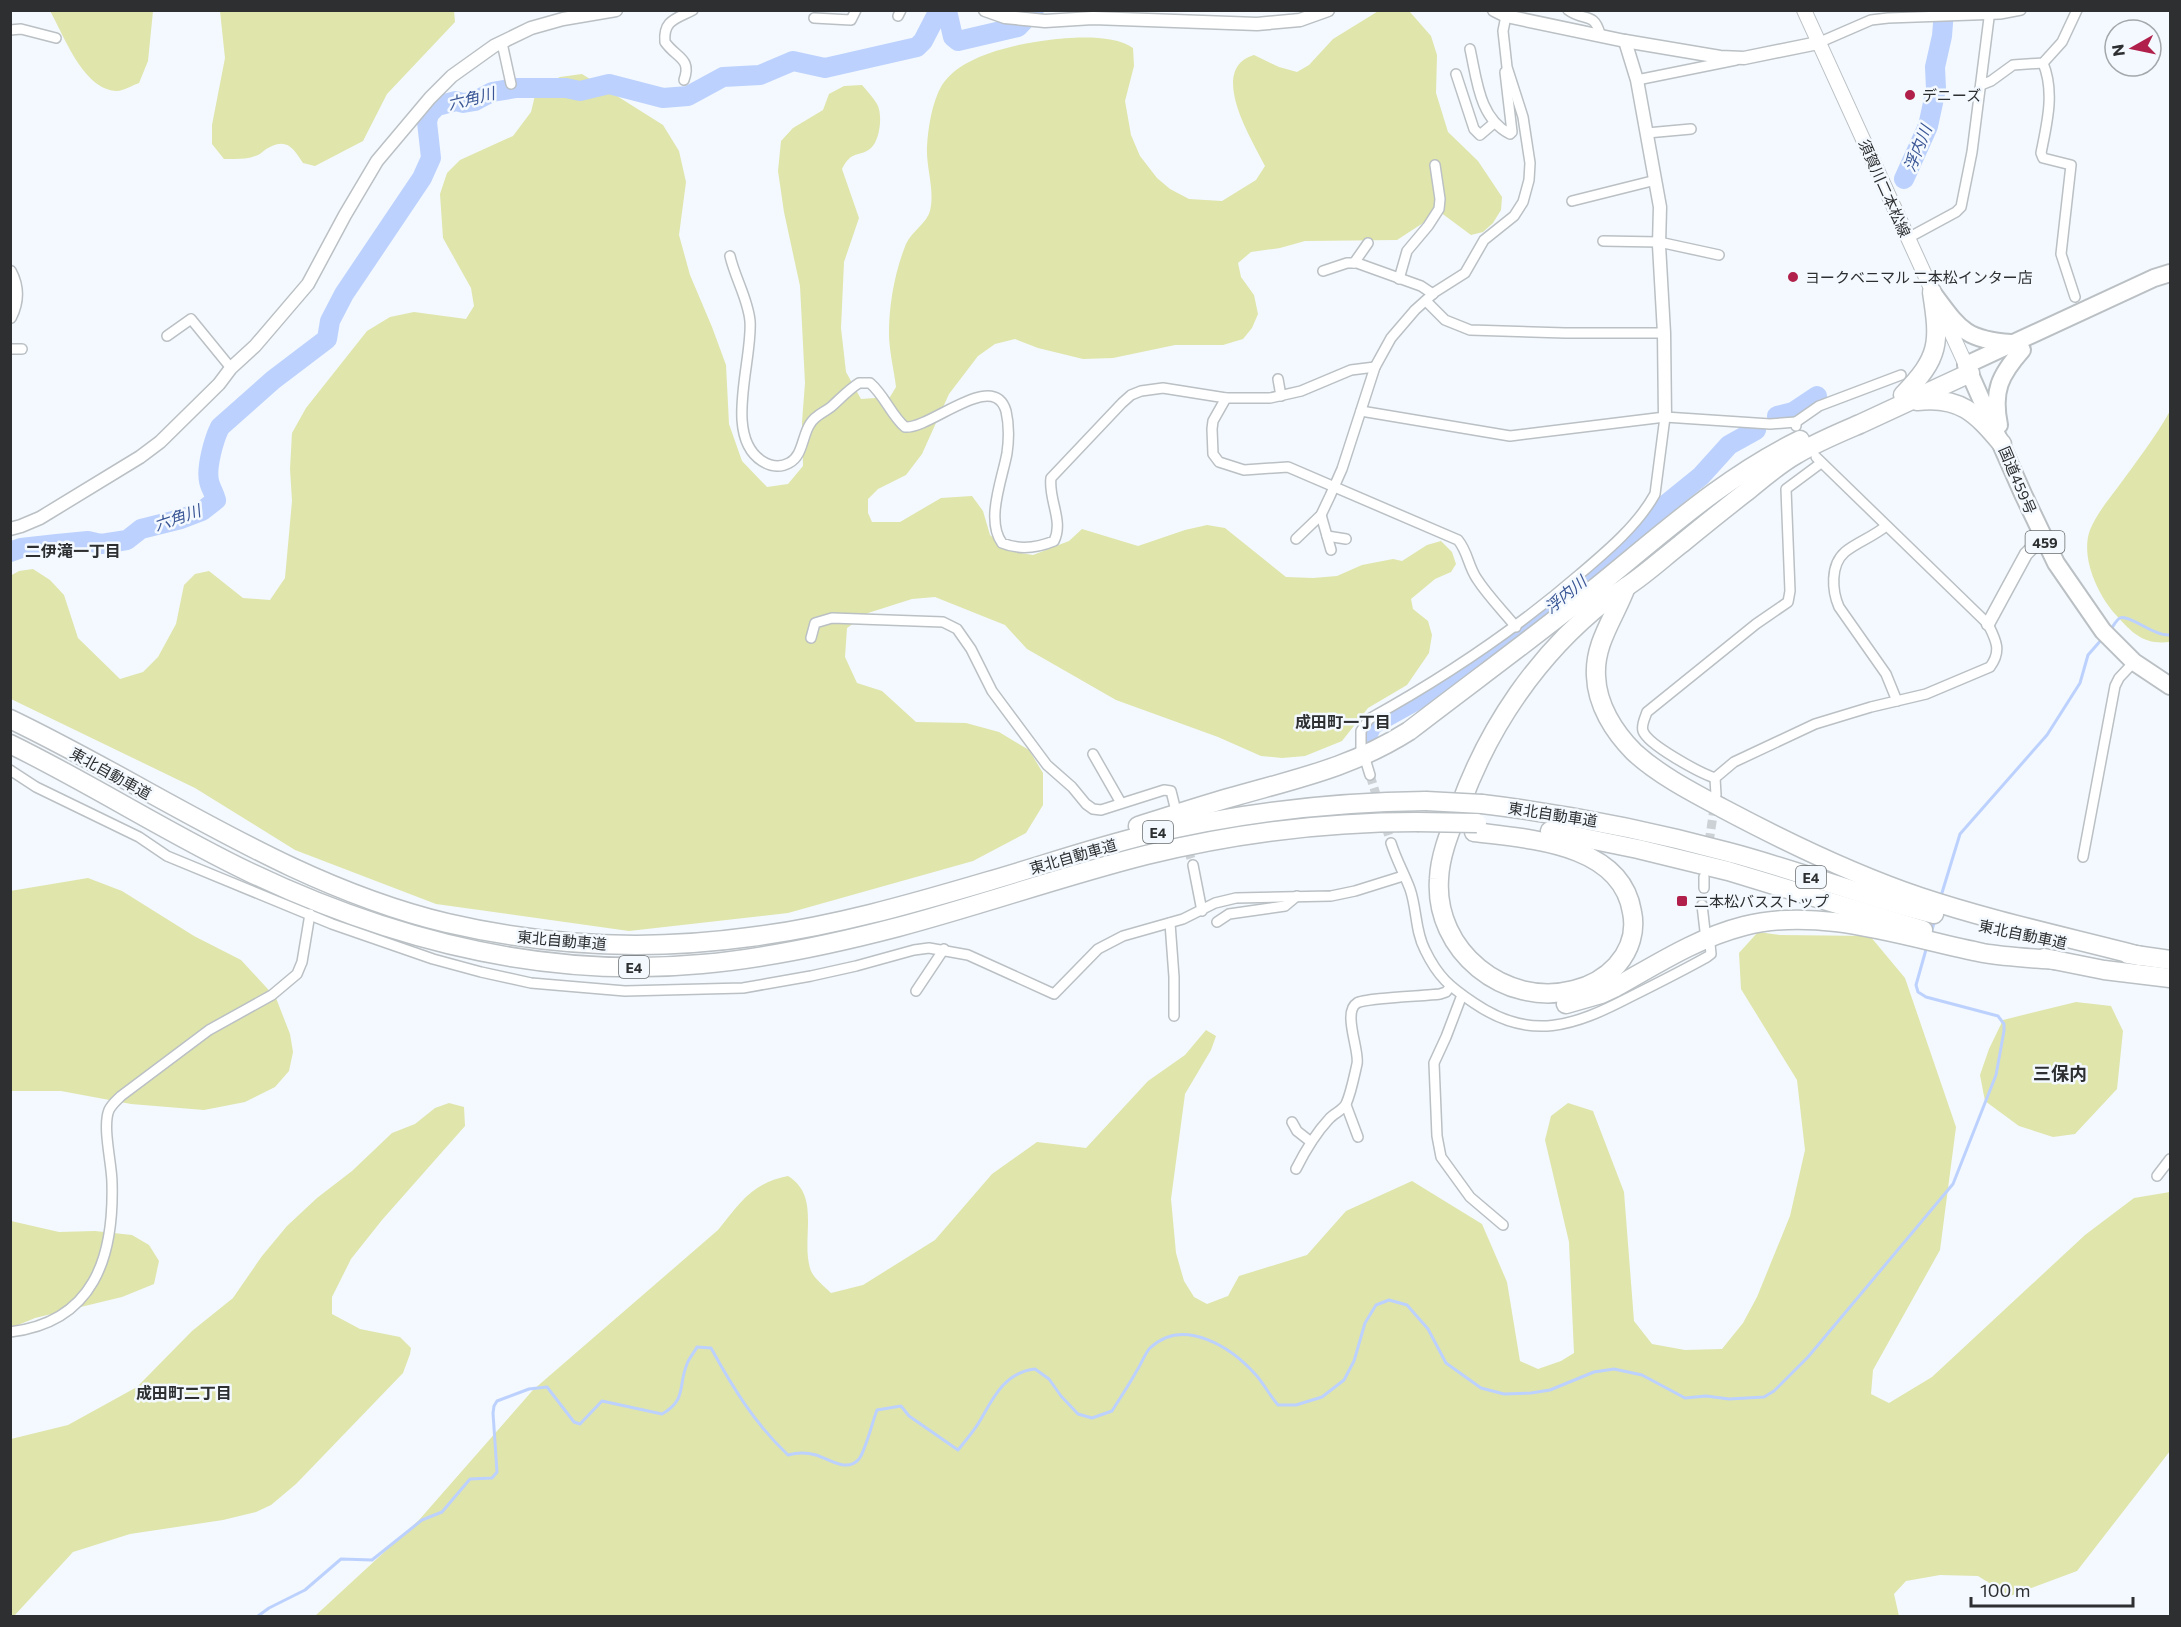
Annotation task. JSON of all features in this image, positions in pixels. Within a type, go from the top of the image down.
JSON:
[{"type":"highway","points":[[2002,444],[1996,411],[1996,392],[2018,347],[2154,278],[2170,273]]},
{"type":"highway","points":[[1475,828],[1575,850],[1611,873],[1626,892],[1632,906],[1634,922],[1632,937],[1626,953],[1606,975],[1593,983],[1563,993],[1547,995],[1531,993],[1497,982],[1464,955],[1446,924],[1439,895],[1439,879],[1447,842],[1471,776],[1516,694],[1558,643],[1608,598],[1626,587],[1757,482],[1795,455],[1905,398],[2170,282]]},
{"type":"highway","points":[[1932,292],[1958,326],[1970,334],[1992,342],[2018,347]]},
{"type":"highway","points":[[1905,398],[1933,356],[1938,328],[1932,292]]},
{"type":"highway","name":"国道459号","points":[[1968,369],[2056,563],[2103,631],[2134,662],[2170,686]]},
{"type":"highway","points":[[898,906],[1139,825],[1310,776],[1382,748],[1562,615],[1692,508],[1757,462],[1817,431],[1905,398],[1932,399],[1965,407],[1983,421],[2002,444]]},
{"type":"highway","points":[[1626,587],[1600,642],[1596,677],[1606,714],[1617,732],[1634,752],[1655,768],[1706,800],[1749,823],[1814,855],[1865,876],[1956,908],[2140,956]]},
{"type":"highway","points":[[1562,615],[1545,641],[1510,684],[1477,737],[1434,840],[1428,867],[1427,888],[1430,907],[1441,941],[1460,968],[1486,989],[1518,1002],[1547,1006],[1566,1004],[1602,994],[1711,937],[1746,926],[1795,919],[1847,924],[1986,953],[2055,960]]},
{"type":"highway","name":"東北自動車道","points":[[10,719],[203,823],[300,871],[347,891],[396,908],[458,925],[561,942],[660,945],[699,943],[803,929],[898,906],[1143,836],[1191,825],[1302,807],[1425,801],[1482,804],[1549,812],[1642,831],[1730,852],[1928,912],[2058,943],[2170,960]]},
{"type":"highway","name":"東北自動車道","points":[[10,744],[247,871],[342,913],[441,944],[499,956],[558,964],[658,967],[702,964],[805,950],[902,926],[1144,855],[1249,833],[1340,824],[1547,831],[1638,849],[1780,886],[1922,929],[2104,970],[2170,978]]},
{"type":"main road","name":"須賀川二本松線","points":[[1804,10],[1968,369]]},
{"type":"street","points":[[10,529],[39,518],[140,457],[160,442],[219,384],[308,284],[371,171],[430,98],[452,76],[472,60],[502,43],[548,23],[616,10]]},
{"type":"street","points":[[684,80],[687,64],[665,42],[664,32],[671,21],[693,10]]},
{"type":"street","points":[[814,18],[851,20],[856,10]]},
{"type":"street","points":[[991,12],[1045,21],[1093,18],[1275,23],[1300,20],[1328,10]]},
{"type":"street","points":[[1494,10],[1506,16],[1625,41],[1703,55],[1744,58]]},
{"type":"street","points":[[1569,10],[1593,19],[1597,23],[1600,34]]},
{"type":"street","points":[[1637,80],[1818,43],[1888,14],[1950,16],[2021,10]]},
{"type":"street","points":[[1981,85],[2013,65],[2043,63],[2062,42],[2077,10]]},
{"type":"street","points":[[1908,238],[1956,212],[1960,207],[1972,152],[1990,13]]},
{"type":"street","points":[[1296,539],[1321,515],[1335,487],[1375,367],[1391,338],[1429,297],[1465,273],[1484,240],[1514,216],[1527,190],[1530,163],[1527,138],[1507,67],[1503,31],[1506,16]]},
{"type":"street","points":[[10,30],[21,29],[56,38]]},
{"type":"street","points":[[1361,749],[1361,731],[1369,719],[1476,656],[1516,627],[1603,555],[1649,505],[1655,494],[1665,417],[1664,333],[1659,242],[1660,207],[1637,80],[1625,41]]},
{"type":"street","points":[[502,43],[511,84]]},
{"type":"street","points":[[1470,49],[1485,109],[1494,123],[1510,134],[1512,132],[1505,74],[1507,67]]},
{"type":"street","points":[[2043,63],[2048,75],[2050,109],[2041,153],[2043,158],[2071,165],[2061,254],[2075,297]]},
{"type":"street","points":[[1456,74],[1473,129],[1480,135],[1494,123]]},
{"type":"street","points":[[1647,133],[1691,129]]},
{"type":"street","points":[[1400,279],[1407,251],[1428,226],[1438,209],[1440,199],[1435,165]]},
{"type":"street","points":[[1572,201],[1656,180]]},
{"type":"street","points":[[1603,241],[1659,242],[1719,255]]},
{"type":"street","points":[[1354,263],[1368,243]]},
{"type":"street","points":[[730,256],[734,275],[747,305],[750,322],[742,406],[743,429],[749,447],[758,458],[774,466],[787,465],[792,462],[800,450],[810,422],[859,383],[870,383],[876,388],[905,427],[918,425],[976,397],[994,396],[1000,399],[1004,407],[1008,428],[1007,454],[995,514],[999,539],[1019,548],[1044,545],[1054,540],[1058,527],[1050,486],[1052,478],[1131,395],[1163,388],[1226,398],[1281,396],[1301,391],[1351,370],[1375,367]]},
{"type":"street","points":[[1323,271],[1354,263],[1421,286],[1444,320],[1470,330],[1664,333]]},
{"type":"street","points":[[10,273],[14,280],[16,297],[10,317]]},
{"type":"street","points":[[167,336],[191,319],[231,368]]},
{"type":"street","points":[[10,349],[22,349]]},
{"type":"street","points":[[1361,411],[1510,435],[1665,417],[1796,424],[1819,406],[1901,375]]},
{"type":"street","points":[[1278,379],[1281,396]]},
{"type":"street","points":[[1226,398],[1213,421],[1212,429],[1213,454],[1219,462],[1244,470],[1288,467],[1458,540],[1463,546],[1477,579],[1516,627]]},
{"type":"street","points":[[1818,460],[1988,624],[1995,637],[1997,654],[1990,667],[1926,694],[1815,724],[1734,762],[1715,778],[1701,773],[1652,742],[1645,735],[1642,727],[1647,712],[1756,624],[1788,602],[1790,591],[1786,489],[1818,460]]},
{"type":"street","points":[[1321,515],[1331,550]]},
{"type":"street","points":[[1886,526],[1874,536],[1844,553],[1840,558],[1834,575],[1835,597],[1839,607],[1886,674],[1897,701]]},
{"type":"street","points":[[1327,536],[1346,539]]},
{"type":"street","points":[[1988,624],[2026,554],[2043,537]]},
{"type":"street","points":[[811,638],[815,624],[832,618],[943,622],[957,629],[992,692],[1047,765],[1092,809],[1101,810],[1164,790],[1171,791],[1175,807]]},
{"type":"street","points":[[2083,857],[2115,686],[2119,678],[2134,662]]},
{"type":"street","points":[[1093,754],[1121,803]]},
{"type":"street","points":[[1366,762],[1370,775]]},
{"type":"street","points":[[10,770],[36,787],[139,837],[167,856],[310,914],[422,955],[531,983],[625,991],[743,988],[856,966],[914,950],[944,949],[988,963],[1054,994],[1098,949],[1123,936],[1170,923],[1202,911],[1215,903],[1228,899],[1331,896],[1403,876]]},
{"type":"street","points":[[1715,778],[1716,795]]},
{"type":"street","points":[[1391,843],[1410,890],[1421,940],[1436,970],[1450,987],[1510,1023],[1531,1027],[1563,1025],[1588,1017],[1707,957],[1710,954],[1710,944]]},
{"type":"street","points":[[1193,865],[1202,911]]},
{"type":"street","points":[[1704,877],[1704,888]]},
{"type":"street","points":[[1217,922],[1229,914],[1285,906],[1297,896]]},
{"type":"street","points":[[1702,905],[1705,931]]},
{"type":"street","points":[[10,1332],[43,1326],[62,1316],[78,1302],[96,1278],[106,1255],[112,1221],[112,1182],[107,1122],[108,1112],[113,1104],[209,1030],[272,994],[297,974],[302,962],[310,914]]},
{"type":"street","points":[[1170,923],[1174,1016]]},
{"type":"street","points":[[916,991],[944,949]]},
{"type":"street","points":[[1358,1137],[1346,1105],[1358,1062],[1358,1051],[1352,1031],[1354,1007],[1358,1002],[1440,994],[1446,992],[1450,987]]},
{"type":"street","points":[[1462,995],[1434,1063],[1435,1112],[1441,1157],[1470,1197],[1503,1225]]},
{"type":"street","points":[[1296,1169],[1311,1142],[1330,1117],[1346,1105]]},
{"type":"street","points":[[1292,1122],[1297,1131],[1311,1142]]},
{"type":"street","points":[[2157,1176],[2170,1159]]},
{"type":"green space","points":[[1380,10],[1410,12],[1431,36],[1437,55],[1436,93],[1448,132],[1478,161],[1502,197],[1501,210],[1493,223],[1483,232],[1471,235],[1440,212],[1397,240],[1305,241],[1280,248],[1251,252],[1238,263],[1241,277],[1254,295],[1258,314],[1252,328],[1243,339],[1223,345],[1175,345],[1113,358],[1083,359],[1038,348],[1015,339],[995,344],[978,356],[949,394],[922,454],[906,475],[878,489],[868,499],[868,513],[872,522],[900,522],[941,498],[972,496],[983,511],[990,535],[1009,551],[1033,555],[1069,541],[1082,529],[1138,546],[1207,525],[1225,528],[1286,577],[1337,576],[1362,565],[1393,559],[1402,561],[1427,545],[1441,541],[1452,552],[1456,564],[1451,572],[1435,579],[1411,599],[1413,609],[1428,621],[1432,635],[1429,653],[1407,685],[1368,708],[1342,741],[1305,756],[1282,758],[1261,756],[1218,737],[1116,700],[1027,649],[1005,625],[935,597],[912,599],[868,613],[847,628],[845,657],[857,683],[882,691],[916,722],[966,723],[999,732],[1029,750],[1043,773],[1043,805],[1026,833],[973,861],[788,913],[629,931],[436,904],[295,850],[195,788],[11,699],[10,576],[19,571],[33,569],[50,580],[64,595],[78,638],[120,679],[143,672],[158,657],[176,624],[184,585],[195,574],[209,571],[243,598],[270,600],[285,578],[292,501],[290,469],[292,433],[306,408],[367,331],[390,317],[414,312],[466,319],[474,306],[471,288],[443,238],[440,194],[447,173],[460,160],[513,136],[531,112],[537,87],[560,77],[582,74],[663,125],[679,151],[686,182],[679,235],[690,275],[726,365],[729,424],[742,461],[767,487],[788,484],[803,466],[802,422],[805,383],[800,286],[784,212],[778,171],[781,141],[793,128],[823,110],[829,94],[844,86],[862,85],[879,108],[880,127],[874,144],[867,151],[852,156],[842,169],[859,218],[844,262],[841,328],[846,372],[861,399],[890,397],[896,387],[889,333],[893,288],[906,244],[911,235],[926,220],[930,211],[932,195],[927,147],[933,107],[942,85],[962,66],[1006,48],[1069,38],[1115,40],[1133,48],[1134,66],[1125,101],[1131,135],[1140,156],[1157,178],[1170,189],[1189,199],[1222,201],[1256,180],[1265,166],[1237,106],[1233,89],[1234,75],[1240,63],[1254,55],[1279,67],[1297,72],[1309,65],[1333,39]]},
{"type":"green space","points":[[50,11],[153,11],[148,61],[139,83],[117,91],[105,88],[94,81],[76,60]]},
{"type":"green space","points":[[220,11],[454,11],[455,22],[387,94],[363,141],[315,166],[303,163],[286,145],[276,145],[250,158],[224,159],[212,144],[212,125],[225,58]]},
{"type":"green space","points":[[2170,411],[2170,642],[2153,642],[2134,633],[2109,607],[2097,586],[2087,552],[2090,530],[2099,513]]},
{"type":"green space","points":[[88,878],[122,891],[194,936],[241,960],[276,998],[290,1034],[293,1052],[289,1071],[275,1087],[245,1102],[204,1110],[131,1104],[61,1091],[11,1091],[10,891]]},
{"type":"green space","points":[[1758,932],[1780,935],[1870,936],[1905,978],[1956,1127],[1940,1250],[1873,1370],[1871,1394],[1889,1403],[1932,1377],[2085,1235],[2134,1198],[2170,1192],[2170,1451],[2077,1571],[2010,1596],[1978,1576],[1940,1575],[1906,1581],[1894,1594],[1899,1616],[315,1616],[419,1520],[533,1390],[718,1230],[740,1203],[756,1189],[788,1176],[798,1184],[807,1206],[808,1256],[813,1275],[831,1293],[863,1285],[935,1240],[992,1174],[1037,1142],[1086,1148],[1148,1081],[1185,1055],[1206,1030],[1216,1036],[1211,1050],[1185,1094],[1171,1199],[1176,1253],[1184,1281],[1194,1297],[1207,1304],[1228,1296],[1239,1276],[1307,1255],[1346,1211],[1412,1181],[1482,1224],[1507,1282],[1520,1361],[1538,1369],[1561,1361],[1574,1353],[1569,1242],[1545,1140],[1551,1116],[1568,1103],[1593,1111],[1624,1192],[1634,1321],[1652,1344],[1685,1350],[1722,1349],[1743,1323],[1757,1297],[1790,1216],[1805,1150],[1797,1080],[1741,989],[1739,953]]},
{"type":"green space","points":[[2076,1002],[2111,1006],[2123,1031],[2117,1089],[2075,1134],[2053,1137],[2019,1126],[1985,1101],[1980,1075],[2003,1020]]},
{"type":"green space","points":[[449,1103],[464,1107],[465,1126],[382,1220],[351,1259],[332,1297],[332,1314],[360,1329],[400,1337],[411,1348],[403,1373],[296,1484],[271,1505],[256,1512],[223,1520],[130,1534],[73,1552],[14,1616],[11,1616],[11,1439],[68,1425],[137,1387],[192,1331],[233,1298],[262,1256],[287,1226],[317,1198],[352,1171],[392,1133],[415,1124],[435,1108]]},
{"type":"green space","points":[[11,1221],[59,1232],[95,1231],[132,1235],[149,1245],[159,1261],[154,1284],[122,1297],[35,1318],[11,1328]]},
{"type":"waterway","name":"六角川","points":[[10,552],[21,548],[57,544],[88,541],[101,544],[127,540],[141,529],[202,511],[216,500],[208,475],[213,446],[220,427],[273,380],[327,339],[330,321],[344,294],[422,178],[431,158],[427,122],[429,114],[437,106],[456,101],[463,103],[475,101],[492,92],[516,88],[566,88],[580,91],[609,84],[663,98],[688,96],[723,77],[760,75],[793,61],[825,68],[917,47],[923,41],[938,12],[942,11],[948,15],[953,37],[958,41],[1018,27],[1034,10]]},
{"type":"waterway","name":"浮内川","points":[[1904,179],[1928,126],[1936,89],[1935,67],[1942,36],[1944,10]]},
{"type":"waterway","name":"浮内川","points":[[1777,416],[1793,412],[1817,396]]},
{"type":"waterway","name":"浮内川","points":[[1369,743],[1367,736],[1372,725],[1451,681],[1493,653],[1619,551],[1643,523],[1701,476],[1729,445],[1756,430]]},
{"type":"waterway","points":[[2110,630],[2120,618],[2124,618],[2157,633],[2170,635]]},
{"type":"waterway","points":[[1941,896],[1960,834],[2047,735],[2080,683],[2088,655],[2102,639]]},
{"type":"waterway","points":[[1931,933],[1935,920]]},
{"type":"waterway","points":[[258,1616],[305,1590],[341,1559],[372,1560],[422,1520],[442,1512],[470,1479],[492,1478],[497,1472],[493,1413],[497,1401],[529,1389],[547,1387],[574,1422],[580,1424],[602,1401],[662,1414],[670,1409],[679,1398],[684,1372],[697,1347],[711,1348],[745,1405],[788,1455],[809,1453],[844,1465],[849,1465],[859,1459],[877,1410],[901,1406],[909,1416],[958,1450],[976,1427],[1002,1386],[1025,1371],[1035,1369],[1049,1379],[1078,1414],[1092,1418],[1112,1411],[1150,1348],[1163,1339],[1178,1335],[1192,1335],[1221,1346],[1256,1375],[1278,1405],[1296,1405],[1322,1397],[1344,1380],[1354,1361],[1365,1323],[1376,1305],[1389,1300],[1407,1305],[1428,1329],[1446,1363],[1481,1388],[1504,1394],[1550,1390],[1594,1372],[1614,1369],[1642,1375],[1685,1398],[1764,1397],[1774,1391],[1808,1357],[1953,1184],[1996,1075],[2004,1024],[1998,1016],[1926,997],[1918,992],[1916,985],[1927,946]]},
{"type":"tunnel","points":[[1370,775],[1391,843]]},
{"type":"tunnel","points":[[1705,869],[1715,802]]},
{"type":"tunnel","points":[[1180,824],[1193,865]]},
{"type":"tunnel","points":[[1702,905],[1704,888]]},
{"type":"place","name":"デニーズ","points":[[1910,95]]},
{"type":"place","name":"ヨークベニマル 二本松インター店","points":[[1793,277]]},
{"type":"place","name":"二本松バスストップ","points":[[1682,901]]},
{"type":"district","name":"二伊滝一丁目","points":[[73,550]]},
{"type":"district","name":"成田町一丁目","points":[[1343,721]]},
{"type":"district","name":"三保内","points":[[2060,1073]]},
{"type":"district","name":"成田町二丁目","points":[[184,1392]]}]
